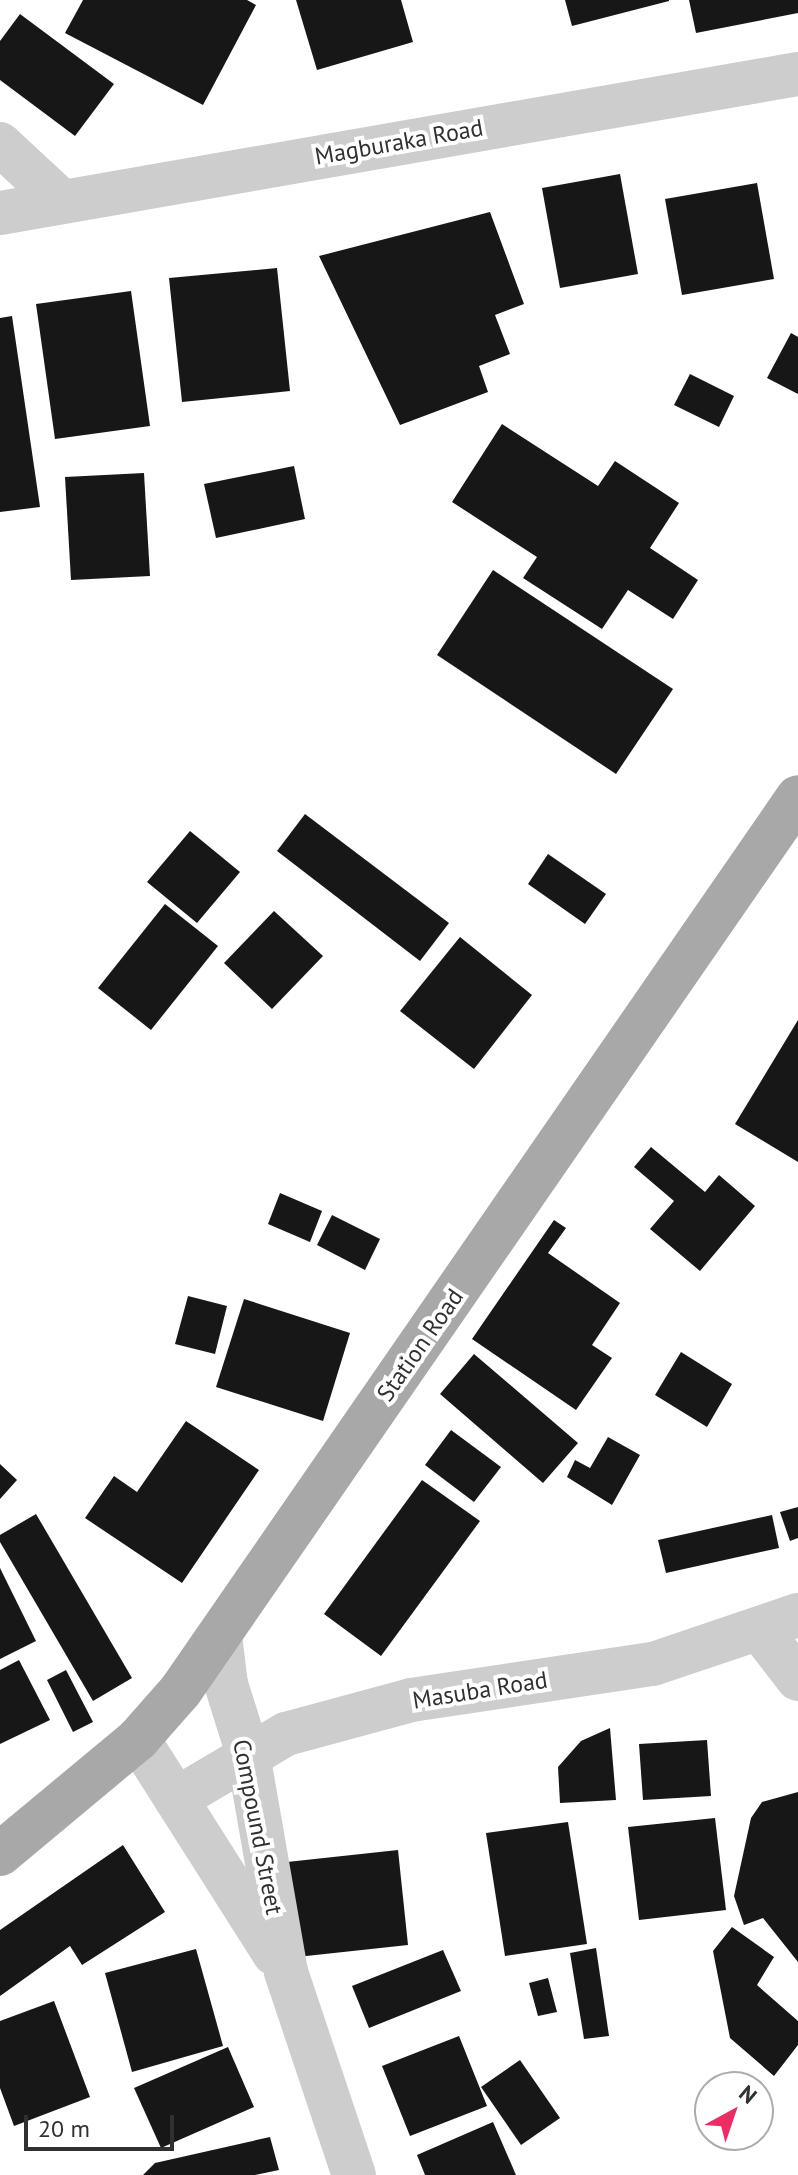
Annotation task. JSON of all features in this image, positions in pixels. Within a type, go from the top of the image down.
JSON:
[{"type":"main road","name":"Station Road","points":[[0,1854],[138,1739],[220,1636],[798,797]]},
{"type":"street","name":"Magburaka Road","points":[[0,213],[60,200],[798,74]]},
{"type":"street","points":[[0,144],[60,200]]},
{"type":"street","points":[[779,1623],[798,1679]]},
{"type":"street","name":"Masuba Road","points":[[176,1799],[286,1734],[411,1700],[653,1664],[779,1623]]},
{"type":"street","name":"Compound Street","points":[[220,1636],[226,1684],[248,1754],[286,1972],[354,2175]]},
{"type":"street","name":"Compound Street","points":[[138,1739],[286,1972]]},
{"type":"building","points":[[83,0],[247,0],[256,5],[203,105],[65,33]]},
{"type":"building","points":[[296,0],[401,0],[413,42],[317,70]]},
{"type":"building","points":[[565,0],[669,0],[669,1],[572,26]]},
{"type":"building","points":[[689,0],[798,0],[798,13],[696,33]]},
{"type":"building","points":[[20,14],[114,84],[75,136],[0,80],[0,41]]},
{"type":"building","points":[[620,174],[638,274],[560,288],[542,188]]},
{"type":"building","points":[[757,183],[774,279],[682,295],[665,199]]},
{"type":"building","points":[[490,212],[524,304],[495,315],[510,354],[479,366],[488,392],[400,425],[319,256]]},
{"type":"building","points":[[277,268],[290,391],[182,402],[169,278]]},
{"type":"building","points":[[131,291],[150,426],[55,439],[36,304]]},
{"type":"building","points":[[12,316],[40,507],[0,512],[0,318]]},
{"type":"building","points":[[791,333],[798,337],[798,394],[767,378]]},
{"type":"building","points":[[690,374],[734,396],[719,427],[674,405]]},
{"type":"building","points":[[502,424],[598,486],[615,461],[679,503],[650,548],[698,580],[673,619],[628,590],[602,629],[523,578],[537,557],[452,502]]},
{"type":"building","points":[[294,466],[305,519],[216,538],[204,484]]},
{"type":"building","points":[[144,473],[150,576],[71,580],[65,477]]},
{"type":"building","points":[[493,570],[673,689],[616,774],[437,655]]},
{"type":"building","points":[[305,814],[449,923],[420,961],[277,851]]},
{"type":"building","points":[[190,831],[240,872],[197,923],[147,882]]},
{"type":"building","points":[[548,854],[606,894],[585,924],[528,884]]},
{"type":"building","points":[[165,904],[218,946],[151,1030],[98,988]]},
{"type":"building","points":[[274,911],[323,956],[272,1009],[224,963]]},
{"type":"building","points":[[460,937],[532,995],[474,1069],[400,1011]]},
{"type":"building","points":[[798,1020],[798,1162],[735,1124]]},
{"type":"building","points":[[651,1147],[705,1192],[719,1175],[755,1206],[700,1271],[650,1229],[674,1201],[634,1167]]},
{"type":"building","points":[[280,1193],[322,1211],[310,1242],[268,1224]]},
{"type":"building","points":[[332,1215],[380,1239],[365,1270],[317,1245]]},
{"type":"building","points":[[554,1220],[566,1228],[548,1253],[620,1303],[592,1345],[612,1358],[576,1410],[472,1339]]},
{"type":"building","points":[[188,1296],[227,1306],[215,1354],[175,1344]]},
{"type":"building","points":[[244,1299],[350,1333],[323,1421],[216,1387]]},
{"type":"building","points":[[681,1352],[732,1384],[707,1427],[655,1395]]},
{"type":"building","points":[[474,1354],[578,1443],[543,1483],[440,1394]]},
{"type":"building","points":[[186,1421],[259,1470],[182,1583],[85,1518],[114,1476],[137,1492]]},
{"type":"building","points":[[451,1430],[501,1467],[474,1502],[425,1465]]},
{"type":"building","points":[[608,1437],[640,1455],[612,1505],[567,1477],[575,1460],[590,1468]]},
{"type":"building","points":[[0,1464],[17,1480],[0,1499]]},
{"type":"building","points":[[422,1480],[480,1521],[381,1656],[324,1614]]},
{"type":"building","points":[[798,1507],[798,1538],[790,1541],[780,1512]]},
{"type":"building","points":[[36,1514],[132,1678],[93,1701],[0,1542],[0,1535]]},
{"type":"building","points":[[772,1515],[779,1548],[666,1573],[658,1540]]},
{"type":"building","points":[[0,1568],[36,1641],[0,1659]]},
{"type":"building","points":[[19,1660],[50,1720],[0,1744],[0,1670]]},
{"type":"building","points":[[66,1670],[93,1722],[73,1732],[47,1680]]},
{"type":"building","points":[[610,1728],[616,1800],[560,1803],[558,1767],[581,1741]]},
{"type":"building","points":[[707,1740],[711,1796],[643,1800],[639,1744]]},
{"type":"building","points":[[798,1792],[798,1962],[763,1918],[744,1925],[734,1896],[751,1818],[762,1802]]},
{"type":"building","points":[[715,1818],[726,1910],[639,1920],[628,1827]]},
{"type":"building","points":[[568,1822],[587,1944],[505,1956],[486,1833]]},
{"type":"building","points":[[123,1845],[165,1912],[82,1965],[70,1946],[0,1996],[0,1930]]},
{"type":"building","points":[[398,1850],[408,1945],[297,1957],[287,1862]]},
{"type":"building","points":[[732,1927],[774,1957],[757,1985],[798,2021],[798,2045],[774,2076],[774,2071],[768,2071],[730,2038],[713,1951]]},
{"type":"building","points":[[596,1948],[609,2036],[584,2039],[570,1953]]},
{"type":"building","points":[[196,1949],[223,2046],[132,2072],[105,1973]]},
{"type":"building","points":[[443,1950],[461,1991],[369,2028],[352,1986]]},
{"type":"building","points":[[548,1978],[557,2012],[538,2016],[529,1983]]},
{"type":"building","points":[[54,2001],[90,2097],[14,2126],[0,2088],[0,2021]]},
{"type":"building","points":[[459,2036],[487,2106],[410,2136],[382,2066]]},
{"type":"building","points":[[228,2047],[254,2107],[161,2148],[134,2088]]},
{"type":"building","points":[[520,2060],[560,2118],[521,2145],[481,2087]]},
{"type":"building","points":[[493,2122],[516,2175],[425,2175],[417,2155]]},
{"type":"building","points":[[270,2137],[279,2170],[255,2175],[143,2175],[155,2163]]}]
